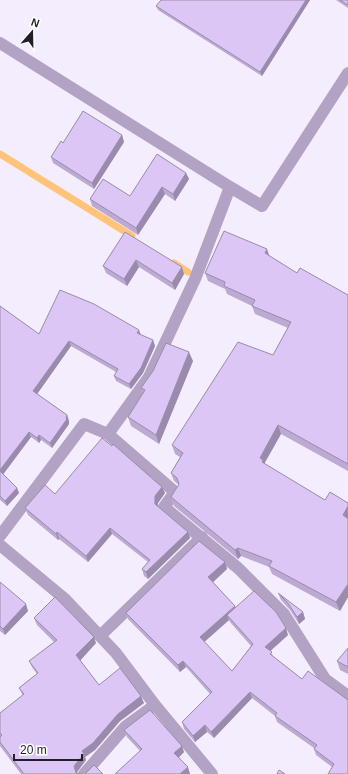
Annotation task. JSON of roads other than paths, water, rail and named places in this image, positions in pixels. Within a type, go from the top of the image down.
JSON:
[{"type":"street","points":[[0,43],[262,206],[348,73]]},
{"type":"street","points":[[108,434],[149,377],[195,279],[230,187]]},
{"type":"street","points":[[0,536],[84,424],[108,434],[175,492],[164,507],[238,568],[284,614],[325,679],[348,696]]},
{"type":"street","points":[[100,636],[202,537]]},
{"type":"street","points":[[0,545],[65,599],[116,653],[155,705],[212,774]]},
{"type":"street","points":[[84,774],[126,726],[155,705]]},
{"type":"waterway","points":[[0,154],[132,236]]},
{"type":"waterway","points":[[174,263],[188,272]]}]
